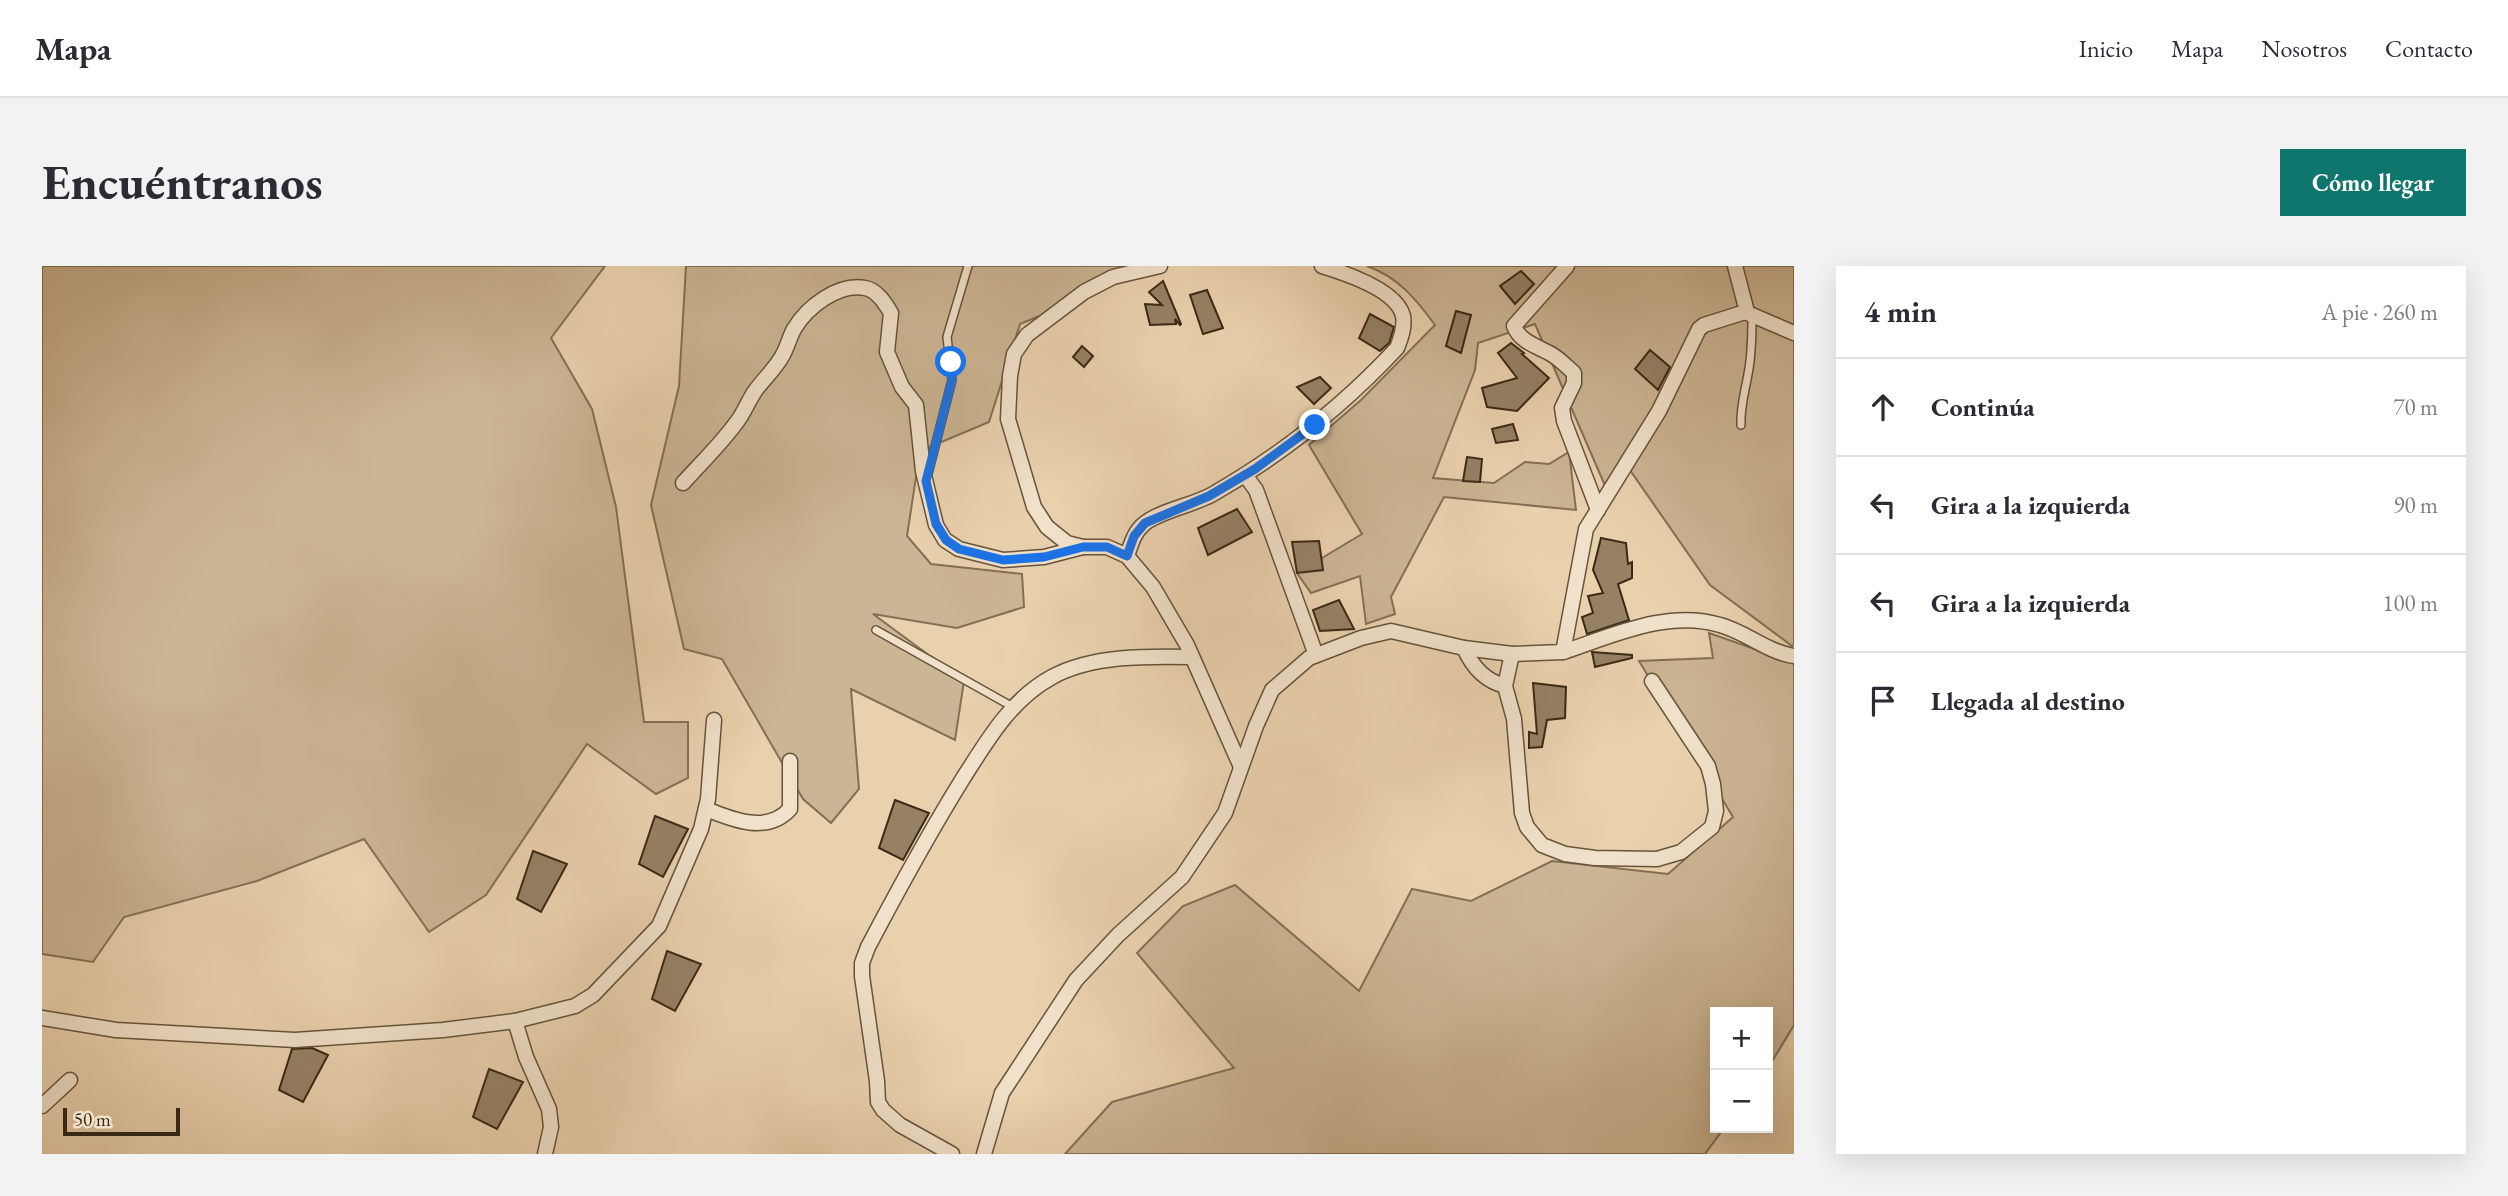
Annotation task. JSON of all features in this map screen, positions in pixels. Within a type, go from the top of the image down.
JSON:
[{"type":"street","points":[[1083,547],[1067,542],[1047,527],[1034,507],[1008,419],[1014,354],[1027,335],[1084,292],[1113,277],[1160,266]]},
{"type":"street","points":[[1127,556],[1134,536],[1145,523],[1209,496],[1245,475],[1315,425],[1397,348],[1403,318],[1394,300],[1354,276],[1322,266]]},
{"type":"street","points":[[1567,266],[1514,326],[1517,334],[1533,346],[1552,354],[1574,373],[1574,383],[1562,408],[1564,422],[1598,510]]},
{"type":"street","points":[[1735,266],[1748,314]]},
{"type":"street","points":[[683,483],[740,418],[757,388],[785,353],[793,330],[804,315],[834,293],[850,288],[866,288],[877,295],[891,313],[887,352],[902,387],[916,405],[926,481],[936,524],[946,540],[959,549],[1003,560],[1044,557],[1083,547],[1107,547],[1127,556],[1153,587],[1192,657],[1241,767]]},
{"type":"street","points":[[1563,652],[1586,529],[1659,411],[1699,330],[1704,325],[1748,314],[1794,333]]},
{"type":"street","points":[[1245,475],[1256,490],[1316,655]]},
{"type":"street","points":[[984,1154],[1002,1093],[1069,992],[1118,935],[1182,877],[1225,813],[1272,690],[1309,657],[1361,638],[1391,631],[1464,648],[1513,654],[1563,652],[1625,632],[1689,618],[1721,625],[1764,647],[1794,656]]},
{"type":"street","points":[[1464,648],[1469,660],[1480,672],[1492,682],[1505,686]]},
{"type":"street","points":[[1513,654],[1505,686],[1514,719],[1522,813],[1527,827],[1542,845],[1565,855],[1657,859],[1681,852],[1712,827],[1716,811],[1708,766],[1652,681]]},
{"type":"street","points":[[952,1154],[900,1125],[883,1110],[878,1101],[862,963],[923,842],[985,743],[1013,707],[1033,688],[1055,675],[1086,665],[1142,656],[1192,657]]},
{"type":"street","points":[[42,1018],[116,1030],[295,1040],[443,1030],[515,1021],[575,1006],[593,995],[659,926],[701,829],[706,809],[714,720]]},
{"type":"street","points":[[706,809],[752,823],[771,823],[782,818],[790,809],[790,761]]},
{"type":"street","points":[[515,1021],[526,1057],[549,1109],[551,1127],[545,1154]]},
{"type":"street","points":[[42,1106],[70,1080]]},
{"type":"lane","points":[[926,481],[952,380],[947,337],[968,266]]},
{"type":"lane","points":[[1741,425],[1743,393],[1751,355],[1748,314]]},
{"type":"lane","points":[[876,630],[1013,707]]},
{"type":"shaded area","points":[[42,266],[605,266],[551,338],[592,409],[616,507],[644,722],[688,722],[688,778],[656,794],[587,744],[486,895],[429,932],[364,839],[257,881],[124,917],[93,962],[42,954]]},
{"type":"shaded area","points":[[686,266],[1140,266],[1066,305],[1020,324],[989,422],[920,451],[907,536],[931,564],[1022,574],[1024,607],[957,628],[873,614],[964,681],[955,740],[851,689],[859,789],[831,823],[803,799],[722,659],[684,649],[651,505],[679,386]]},
{"type":"shaded area","points":[[1367,266],[1794,266],[1794,645],[1710,585],[1625,463],[1606,488],[1535,324],[1478,343],[1475,370],[1433,478],[1494,483],[1525,462],[1549,464],[1569,452],[1576,510],[1444,497],[1391,597],[1395,614],[1366,624],[1360,576],[1311,593],[1297,573],[1362,534],[1309,445],[1361,400],[1435,325],[1406,290],[1388,276]]},
{"type":"shaded area","points":[[1709,633],[1794,663],[1794,1025],[1773,1060],[1773,1007],[1710,1007],[1710,1133],[1720,1133],[1705,1154],[1065,1154],[1112,1102],[1234,1068],[1137,953],[1183,906],[1235,885],[1359,991],[1412,889],[1471,901],[1552,861],[1668,874],[1733,817],[1639,661],[1713,658]]},
{"type":"building","points":[[1521,271],[1534,284],[1515,304],[1500,286]]},
{"type":"building","points":[[1163,281],[1180,325],[1175,319],[1176,324],[1150,325],[1145,304],[1162,305],[1149,292]]},
{"type":"building","points":[[1207,290],[1223,328],[1203,334],[1190,295]]},
{"type":"building","points":[[1456,311],[1471,315],[1461,353],[1446,346]]},
{"type":"building","points":[[1370,314],[1394,327],[1389,343],[1380,351],[1359,338]]},
{"type":"building","points":[[1511,343],[1549,378],[1517,411],[1487,407],[1482,388],[1517,378],[1498,353]]},
{"type":"building","points":[[1082,346],[1093,356],[1084,367],[1073,357]]},
{"type":"building","points":[[1650,350],[1670,367],[1658,390],[1635,369]]},
{"type":"building","points":[[1320,377],[1331,388],[1314,404],[1297,387]]},
{"type":"building","points":[[1513,424],[1518,440],[1496,443],[1492,429]]},
{"type":"building","points":[[1467,457],[1482,459],[1480,482],[1463,481]]},
{"type":"building","points":[[1237,509],[1252,532],[1208,555],[1198,528]]},
{"type":"building","points":[[1601,538],[1626,543],[1628,564],[1632,562],[1632,578],[1618,584],[1629,620],[1587,634],[1582,617],[1593,613],[1588,596],[1603,593],[1593,570]]},
{"type":"building","points":[[1319,541],[1323,570],[1297,573],[1292,542]]},
{"type":"building","points":[[1339,600],[1354,629],[1320,631],[1313,610]]},
{"type":"building","points":[[1592,652],[1632,655],[1632,658],[1595,667]]},
{"type":"building","points":[[1533,683],[1566,687],[1565,718],[1547,720],[1542,747],[1529,748],[1529,732],[1537,734]]},
{"type":"building","points":[[895,800],[929,813],[903,860],[879,848]]},
{"type":"building","points":[[655,816],[688,829],[663,877],[639,864]]},
{"type":"building","points":[[533,851],[567,864],[541,912],[517,899]]},
{"type":"building","points":[[667,951],[701,964],[675,1011],[652,999]]},
{"type":"building","points":[[312,1048],[328,1055],[303,1102],[279,1090],[292,1049]]},
{"type":"building","points":[[489,1069],[523,1082],[497,1129],[473,1117]]},
{"type":"route","points":[[951,362],[952,380],[926,481],[936,524],[946,540],[959,549],[1003,560],[1044,557],[1083,547],[1107,547],[1127,556],[1134,536],[1145,523],[1209,496],[1255,469],[1315,425]]}]
